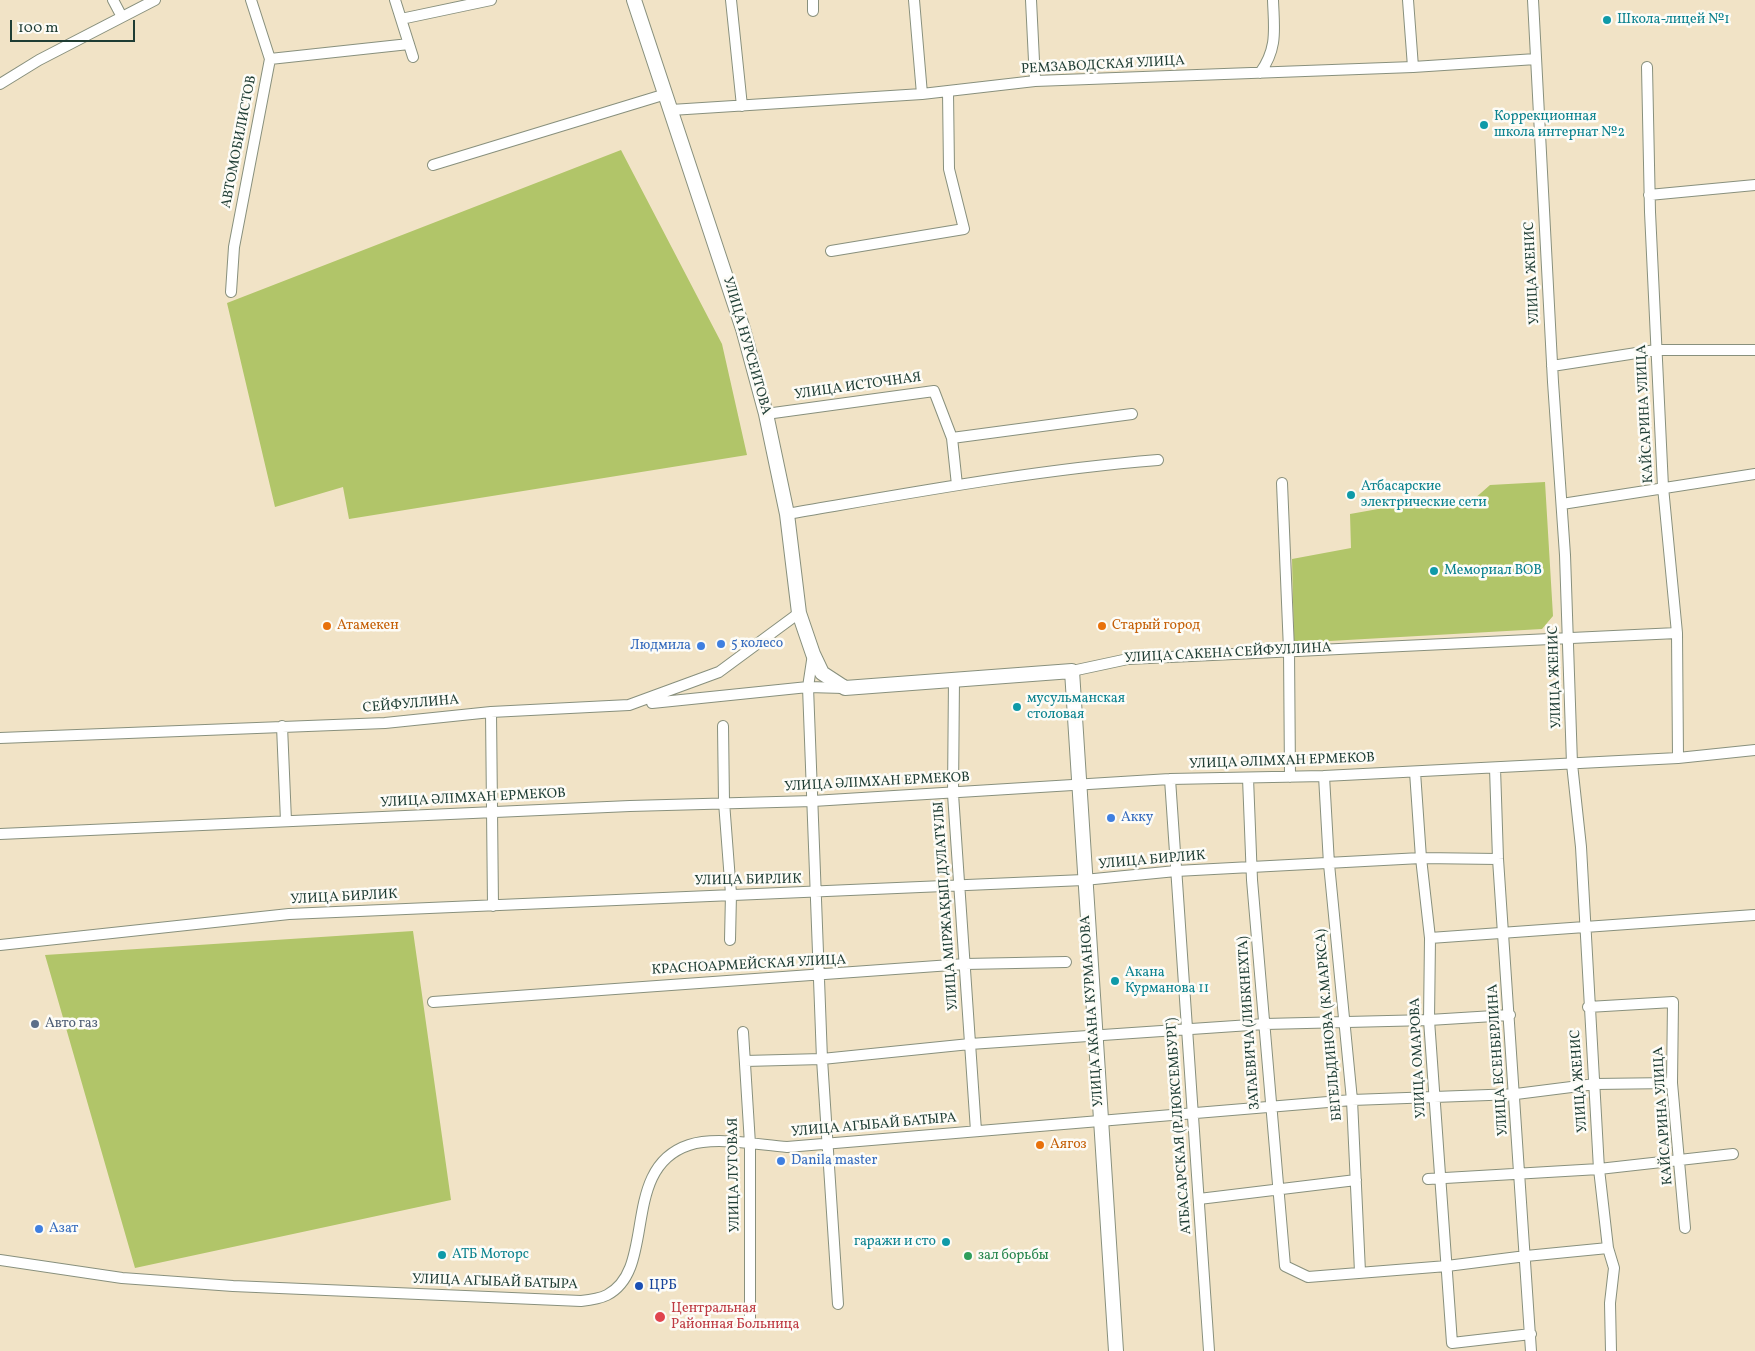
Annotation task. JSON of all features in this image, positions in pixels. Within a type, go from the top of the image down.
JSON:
[{"type":"main road","name":"УЛИЦА НУРСЕИТОВА","points":[[634,0],[743,329],[766,414],[787,514],[799,613],[813,654],[822,673],[845,688]]},
{"type":"main road","name":"УЛИЦА САКЕНА СЕЙФУЛЛИНА","points":[[845,688],[1072,670]]},
{"type":"main road","name":"УЛИЦА АКАНА КУРМАНОВА","points":[[1072,670],[1084,880],[1116,1351]]},
{"type":"street","points":[[113,0],[122,17]]},
{"type":"street","points":[[0,84],[39,60],[155,0]]},
{"type":"street","name":"АВТОМОБИЛИСТОВ","points":[[231,292],[234,247],[270,59],[251,0]]},
{"type":"street","points":[[395,0],[413,57]]},
{"type":"street","points":[[401,19],[491,0]]},
{"type":"street","points":[[731,0],[742,106]]},
{"type":"street","points":[[914,0],[922,94]]},
{"type":"street","points":[[1031,0],[1035,81]]},
{"type":"street","points":[[1260,73],[1274,46],[1273,0]]},
{"type":"street","points":[[1408,0],[1414,67]]},
{"type":"street","name":"УЛИЦА ЖЕНИС","points":[[1533,0],[1552,366],[1562,504],[1572,764],[1581,847],[1588,1008],[1595,1084],[1599,1169],[1608,1248],[1614,1268],[1610,1303],[1611,1351]]},
{"type":"street","points":[[270,59],[409,44]]},
{"type":"street","name":"РЕМЗАВОДСКАЯ УЛИЦА","points":[[671,110],[948,92],[1035,81],[1414,67],[1536,59]]},
{"type":"street","name":"КАЙСАРИНА УЛИЦА","points":[[1647,67],[1649,195],[1663,487],[1677,633],[1678,758]]},
{"type":"street","points":[[830,251],[964,229],[949,169],[948,92]]},
{"type":"street","points":[[433,165],[666,94]]},
{"type":"street","points":[[1649,195],[1755,186]]},
{"type":"street","points":[[1552,366],[1656,350],[1755,350]]},
{"type":"street","name":"УЛИЦА ИСТОЧНАЯ","points":[[766,414],[934,391],[952,438],[957,485]]},
{"type":"street","points":[[952,438],[1132,414]]},
{"type":"street","points":[[787,514],[957,485],[1099,464],[1158,460]]},
{"type":"street","points":[[1562,504],[1755,474]]},
{"type":"street","points":[[1282,483],[1289,650],[1290,777]]},
{"type":"street","name":"СЕЙФУЛЛИНА","points":[[0,738],[385,723],[491,712],[629,705],[719,672],[799,613]]},
{"type":"street","name":"УЛИЦА САКЕНА СЕЙФУЛЛИНА","points":[[1072,670],[1128,659],[1677,633]]},
{"type":"street","points":[[813,654],[808,687],[822,1058],[838,1304]]},
{"type":"street","name":"УЛИЦА МІРЖАҚЫП ДУЛАТҰЛЫ","points":[[954,678],[953,794],[976,1131]]},
{"type":"street","name":"УЛИЦА САКЕНА СЕЙФУЛЛИНА","points":[[629,705],[808,687],[845,688]]},
{"type":"street","points":[[491,712],[493,906]]},
{"type":"street","points":[[282,726],[286,821]]},
{"type":"street","points":[[723,726],[724,802],[731,894],[730,940]]},
{"type":"street","name":"УЛИЦА ӘЛІМХАН ЕРМЕКОВ","points":[[0,834],[491,811],[724,802],[813,801],[953,794],[1170,779],[1324,776],[1572,764],[1678,758],[1755,750]]},
{"type":"street","name":"УЛИЦА ЕСЕНБЕРЛИНА","points":[[1495,768],[1498,858],[1516,1094],[1531,1351]]},
{"type":"street","name":"УЛИЦА ОМАРОВА","points":[[1415,772],[1421,858],[1430,938],[1429,1020],[1452,1343],[1531,1334]]},
{"type":"street","name":"БЕГЕЛЬДИНОВА (К.МАРКСА)","points":[[1324,776],[1329,864],[1352,1100],[1360,1272]]},
{"type":"street","name":"ЗАТАЕВИЧА (ЛИБКНЕХТА)","points":[[1248,778],[1251,868],[1285,1266],[1308,1277],[1360,1272]]},
{"type":"street","name":"АТБАСАРСКАЯ (Р.ЛЮКСЕМБУРГ)","points":[[1170,779],[1209,1351]]},
{"type":"street","name":"УЛИЦА БИРЛИК","points":[[0,945],[289,914],[731,894],[816,893],[1084,880],[1176,871],[1421,858],[1498,858]]},
{"type":"street","points":[[1430,938],[1754,915]]},
{"type":"street","name":"КРАСНОАРМЕЙСКАЯ УЛИЦА","points":[[433,1002],[642,986],[820,976],[965,964],[1066,962]]},
{"type":"street","name":"КАЙСАРИНА УЛИЦА","points":[[1588,1008],[1673,1002],[1672,1083],[1685,1228]]},
{"type":"street","points":[[745,1061],[822,1058],[970,1044],[1187,1031],[1265,1024],[1510,1016]]},
{"type":"street","name":"УЛИЦА ЛУГОВАЯ","points":[[744,1032],[750,1144],[750,1318]]},
{"type":"street","name":"УЛИЦА АГЫБАЙ БАТЫРА","points":[[0,1260],[122,1278],[233,1286],[581,1301],[608,1295],[625,1277],[636,1248],[644,1202],[651,1178],[669,1155],[688,1145],[703,1142],[787,1147],[1101,1121],[1192,1111],[1352,1100],[1516,1094],[1595,1084],[1672,1083]]},
{"type":"street","points":[[1428,1179],[1520,1172],[1599,1169],[1733,1154]]},
{"type":"street","points":[[1199,1198],[1278,1191],[1356,1180]]},
{"type":"street","points":[[1360,1272],[1447,1266],[1608,1248]]},
{"type":"green space","points":[[621,150],[722,344],[747,455],[349,519],[343,487],[275,507],[227,303]]},
{"type":"green space","points":[[1545,482],[1553,616],[1542,629],[1294,643],[1292,559],[1351,548],[1350,514],[1395,506],[1473,500],[1490,485]]},
{"type":"green space","points":[[413,931],[451,1200],[135,1268],[45,955]]},
{"type":"place","name":"Школа-лицей №1","points":[[1607,20]]},
{"type":"place","name":"Коррекционная школа интернат №2","points":[[1484,125]]},
{"type":"place","name":"Атбасарские электрические сети","points":[[1351,495]]},
{"type":"place","name":"Мемориал ВОВ","points":[[1434,571]]},
{"type":"place","name":"Атамекен","points":[[327,626]]},
{"type":"place","name":"Старый город","points":[[1102,626]]},
{"type":"place","name":"5 колесо","points":[[721,644]]},
{"type":"place","name":"Людмила","points":[[701,646]]},
{"type":"place","name":"мусульманская столовая","points":[[1017,707]]},
{"type":"place","name":"Акку","points":[[1111,818]]},
{"type":"place","name":"Акана Курманова 11","points":[[1115,981]]},
{"type":"place","name":"Авто газ","points":[[35,1024]]},
{"type":"place","name":"Аягоз","points":[[1040,1145]]},
{"type":"place","name":"Danila master","points":[[781,1161]]},
{"type":"place","name":"Азат","points":[[39,1229]]},
{"type":"place","name":"гаражи и сто","points":[[946,1242]]},
{"type":"place","name":"АТБ Моторс","points":[[442,1255]]},
{"type":"place","name":"зал борьбы","points":[[968,1256]]},
{"type":"place","name":"ЦРБ","points":[[639,1286]]},
{"type":"place","name":"Центральная Районная Больница","points":[[660,1317]]}]
